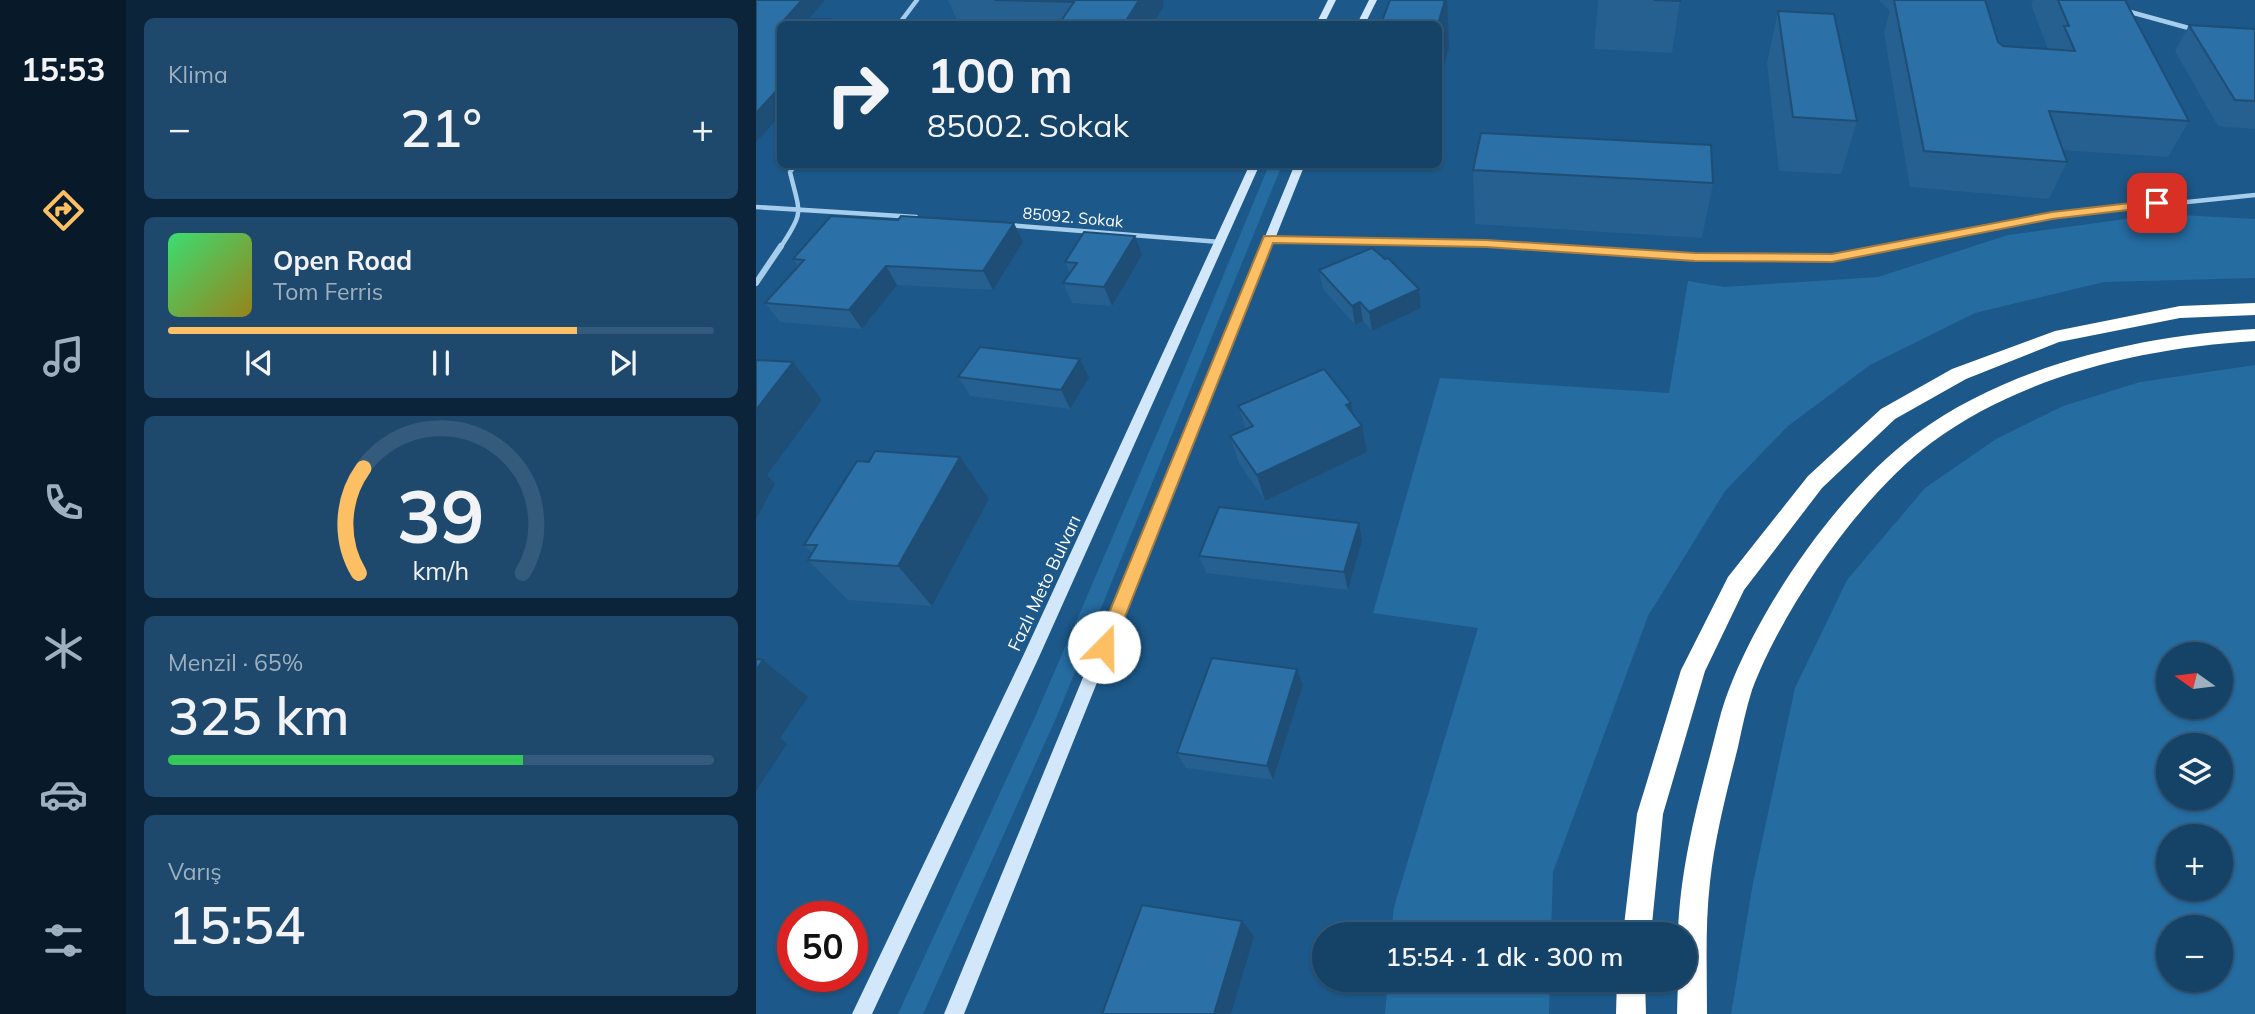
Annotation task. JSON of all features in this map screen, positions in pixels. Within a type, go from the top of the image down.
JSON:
[{"type":"highway","points":[[1638,922],[1650,814],[1693,670],[1736,584],[1815,482],[1888,414],[1959,374],[2054,337],[2180,312],[2255,309]]},
{"type":"highway","points":[[1692,1014],[1694,902],[1708,811],[1741,687],[1786,600],[1848,513],[1886,472],[1924,438],[1979,407],[2035,381],[2089,363],[2158,345],[2217,336],[2255,335]]},
{"type":"highway","points":[[1632,992],[1632,1014]]},
{"type":"main road","points":[[1322,21],[1332,0]]},
{"type":"main road","points":[[1362,21],[1373,0]]},
{"type":"main road","name":"Fazlı Meto Bulvarı","points":[[862,1014],[1031,657],[1253,168]]},
{"type":"main road","points":[[954,1014],[1298,168]]},
{"type":"street","points":[[901,21],[917,0]]},
{"type":"street","points":[[2112,7],[2202,32]]},
{"type":"street","points":[[756,283],[799,220],[799,208],[790,172],[793,168]]},
{"type":"street","points":[[1269,239],[1486,243],[1695,257],[1832,258],[2052,216],[2255,195]]},
{"type":"street","points":[[756,207],[924,218]]},
{"type":"street","name":"85092. Sokak","points":[[994,223],[1220,242]]},
{"type":"shaded area","points":[[1268,168],[1281,168],[1057,716],[923,1014],[898,1014],[1035,717]]},
{"type":"shaded area","points":[[2162,214],[2255,219],[2255,278],[2104,282],[1975,313],[1870,365],[1788,426],[1725,491],[1648,616],[1553,872],[1551,922],[1392,922],[1394,907],[1478,628],[1373,613],[1440,378],[1669,393],[1688,281],[1724,287],[1878,277],[2008,235]]},
{"type":"shaded area","points":[[2255,365],[2255,1014],[1731,1014],[1753,883],[1795,688],[1847,580],[1925,488],[1996,439],[2063,406],[2140,382]]},
{"type":"shaded area","points":[[1387,992],[1550,992],[1549,1014],[1385,1014]]},
{"type":"building","points":[[756,0],[802,0],[785,19],[830,19],[777,21],[777,90],[756,113]]},
{"type":"building","points":[[994,0],[1139,0],[1126,21],[1061,21],[1074,2]]},
{"type":"building","points":[[1390,0],[1445,0],[1439,21],[1382,21]]},
{"type":"building","points":[[1894,0],[1985,0],[1998,42],[2003,46],[2075,51],[2064,26],[2069,26],[2058,0],[2125,0],[2189,121],[2049,111],[2067,162],[1924,151]]},
{"type":"building","points":[[1778,11],[1834,14],[1857,121],[1793,117]]},
{"type":"building","points":[[2189,25],[2255,29],[2255,101],[2235,100]]},
{"type":"building","points":[[1481,133],[1711,145],[1713,183],[1473,170]]},
{"type":"building","points":[[831,216],[898,220],[901,216],[1014,223],[983,271],[886,266],[849,310],[765,303],[804,260],[793,259]]},
{"type":"building","points":[[1084,232],[1135,236],[1104,287],[1063,283],[1077,263],[1065,262]]},
{"type":"building","points":[[1372,248],[1385,259],[1388,258],[1419,289],[1369,312],[1360,302],[1352,306],[1319,270]]},
{"type":"building","points":[[980,347],[1080,359],[1061,390],[958,377]]},
{"type":"building","points":[[756,360],[793,362],[756,410]]},
{"type":"building","points":[[1324,369],[1351,403],[1346,405],[1362,426],[1257,475],[1230,436],[1253,426],[1238,406]]},
{"type":"building","points":[[875,451],[960,457],[898,566],[808,560],[817,545],[804,545],[857,461],[869,462]]},
{"type":"building","points":[[1219,507],[1359,523],[1344,572],[1199,556]]},
{"type":"building","points":[[1212,658],[1297,669],[1267,766],[1177,753]]},
{"type":"building","points":[[756,659],[763,660],[756,670]]},
{"type":"building","points":[[1142,905],[1242,921],[1214,1014],[1102,1014]]},
{"type":"route","points":[[1104,647],[1269,239],[1486,243],[1695,257],[1832,258],[2052,216],[2157,203]]}]
